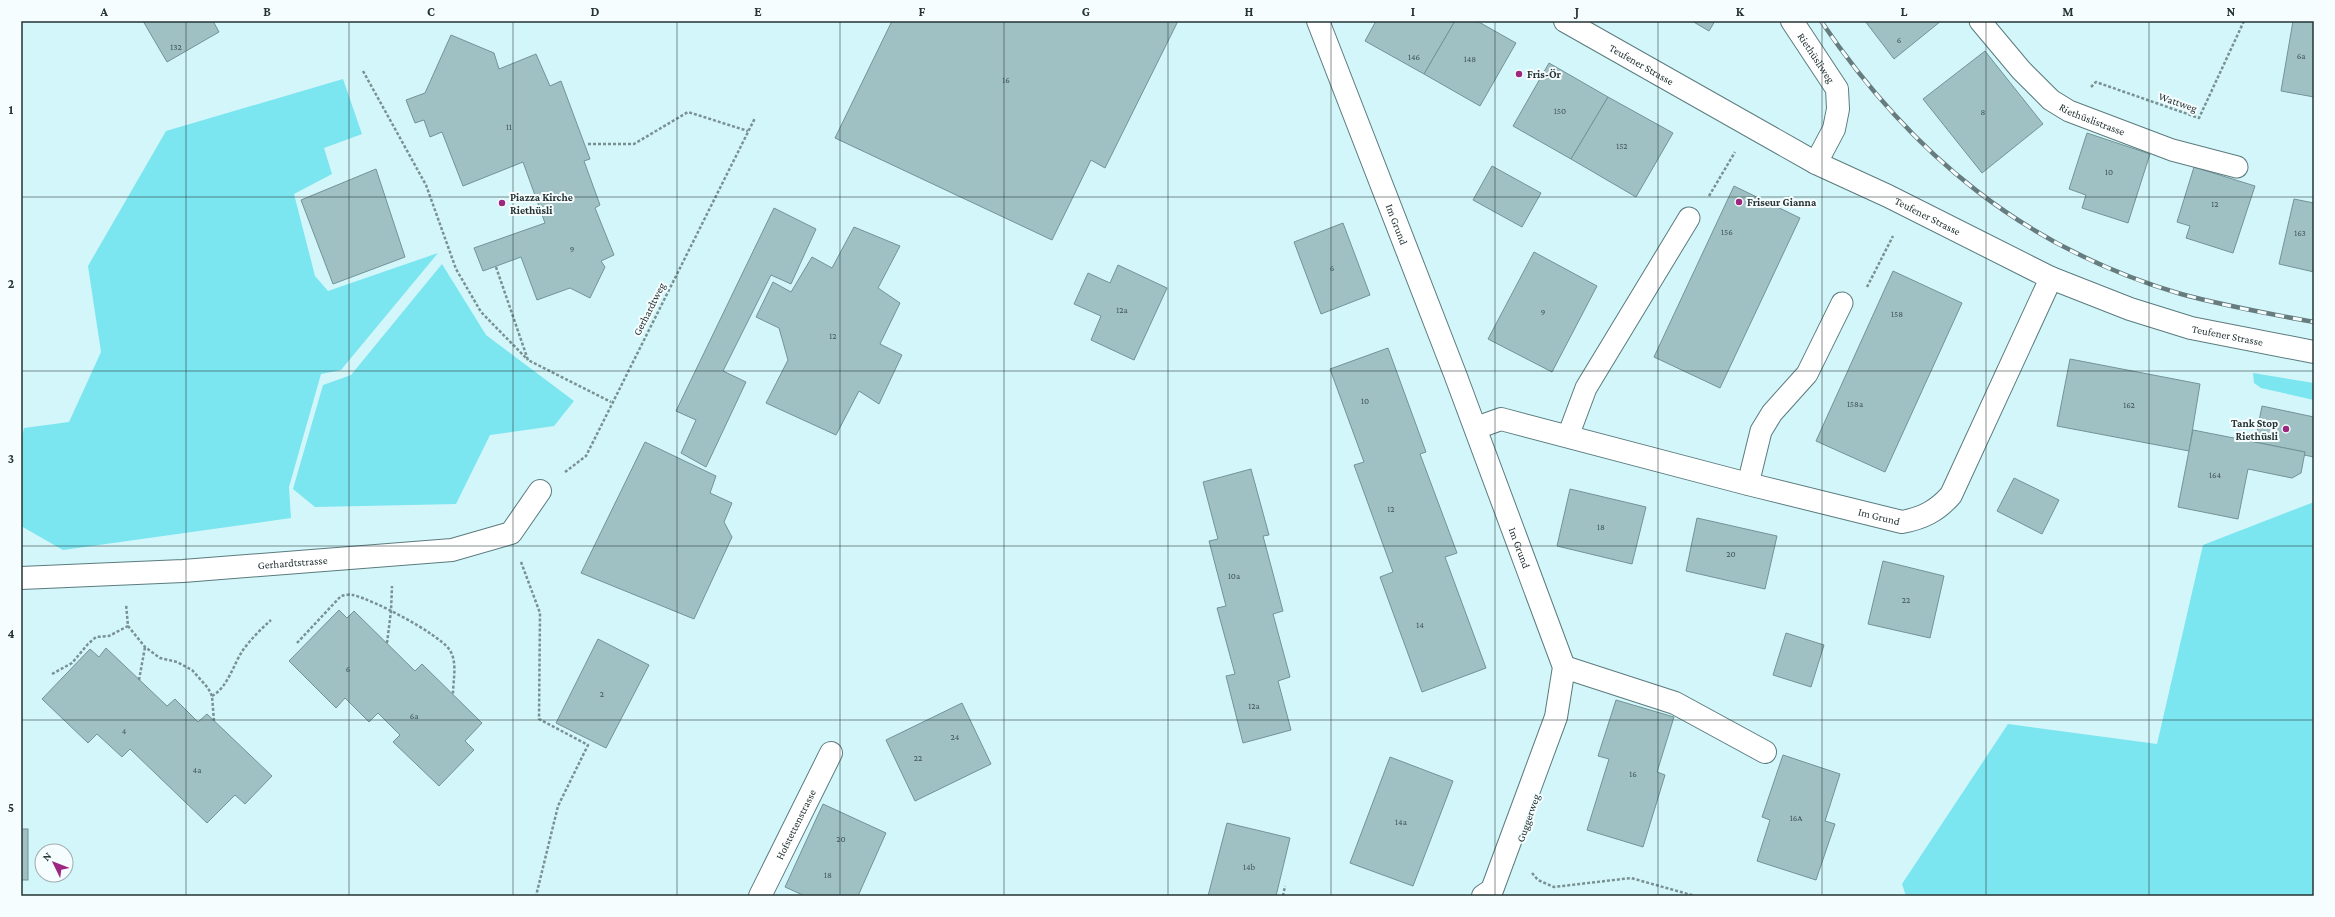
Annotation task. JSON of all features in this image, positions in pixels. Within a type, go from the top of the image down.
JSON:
[{"type":"street","name":"Im Grund","points":[[1318,21],[1476,428],[1564,667],[1556,717],[1492,890],[1484,896]]},
{"type":"street","name":"Teufener Strasse","points":[[1565,21],[1816,163],[1888,196],[2051,278],[2130,309],[2191,328],[2314,352]]},
{"type":"street","name":"Riethüsliweg","points":[[1792,21],[1837,89],[1838,110],[1834,129],[1816,163]]},
{"type":"street","name":"Im Grund","points":[[1476,428],[1501,419],[1748,484],[1902,522],[1929,514],[1942,506],[1951,495],[2051,278]]},
{"type":"street","points":[[511,533],[540,491]]},
{"type":"street","name":"Gerhardtstrasse","points":[[21,578],[183,570],[452,550],[511,533]]},
{"type":"street","points":[[1564,667],[1675,703],[1765,752]]},
{"type":"street","name":"Hofstettenstrasse","points":[[760,896],[831,753]]},
{"type":"lane","name":"Riethüslistrasse","points":[[1980,21],[2021,70],[2051,100],[2069,111],[2172,150],[2237,167]]},
{"type":"lane","points":[[1568,436],[1586,388],[1689,218]]},
{"type":"lane","points":[[1748,484],[1761,431],[1772,413],[1807,374],[1842,303]]},
{"type":"path","name":"Wattweg","points":[[2096,82],[2199,118],[2244,21]]},
{"type":"path","points":[[363,71],[426,185],[456,268],[481,312],[528,360],[612,402]]},
{"type":"path","points":[[588,144],[634,144],[688,112],[748,131]]},
{"type":"path","name":"Gerhardtweg","points":[[540,491],[586,456],[755,118]]},
{"type":"path","points":[[1689,218],[1700,211],[1736,149]]},
{"type":"path","points":[[1842,303],[1860,301],[1893,236]]},
{"type":"path","points":[[496,267],[528,360]]},
{"type":"path","points":[[511,533],[540,613],[539,719],[588,745],[558,806],[536,896]]},
{"type":"path","points":[[387,643],[391,611],[392,584]]},
{"type":"path","points":[[297,643],[341,596],[352,595],[391,611],[434,636],[449,649],[454,661],[453,694]]},
{"type":"path","points":[[126,597],[128,626],[144,648],[160,658],[177,662],[192,670],[208,688],[212,696],[214,721]]},
{"type":"path","points":[[212,696],[219,692],[243,650],[271,620]]},
{"type":"path","points":[[52,674],[72,663],[96,637],[109,636],[128,626]]},
{"type":"path","points":[[139,680],[144,648]]},
{"type":"path","points":[[1529,869],[1538,880],[1554,887],[1631,878],[1695,896]]},
{"type":"path","points":[[1283,896],[1285,886]]},
{"type":"shaded area","points":[[343,79],[362,134],[324,148],[332,174],[294,194],[315,276],[328,291],[438,253],[341,370],[321,374],[289,487],[291,518],[63,550],[21,526],[21,441],[24,428],[69,422],[101,352],[88,266],[166,131]]},
{"type":"shaded area","points":[[442,264],[486,335],[574,401],[554,426],[490,435],[456,504],[315,507],[293,489],[323,385],[351,375]]},
{"type":"shaded area","points":[[2253,373],[2314,383],[2314,400],[2261,388],[2254,383]]},
{"type":"shaded area","points":[[2314,502],[2314,896],[1906,896],[1902,884],[2008,724],[2157,744],[2203,545]]},
{"type":"building","points":[[143,21],[213,21],[219,32],[167,62]]},
{"type":"building","points":[[892,21],[1178,21],[1105,168],[1091,160],[1052,240],[835,138]]},
{"type":"building","points":[[1376,21],[1455,21],[1424,74],[1365,41]]},
{"type":"building","points":[[1455,21],[1477,21],[1516,43],[1480,106],[1424,74]]},
{"type":"building","points":[[1692,21],[1715,21],[1709,31]]},
{"type":"building","points":[[1865,21],[1941,21],[1894,59]]},
{"type":"building","points":[[2293,21],[2314,21],[2314,97],[2281,91]]},
{"type":"building","points":[[451,35],[494,53],[499,69],[536,54],[550,86],[561,81],[590,159],[584,161],[600,205],[595,208],[614,255],[601,261],[605,267],[590,298],[570,288],[537,300],[521,257],[483,271],[474,248],[545,223],[523,162],[463,186],[442,132],[430,137],[424,120],[415,123],[406,100],[425,93]]},
{"type":"building","points":[[1985,51],[2043,124],[1982,173],[1923,99]]},
{"type":"building","points":[[1549,63],[1608,97],[1571,159],[1513,126]]},
{"type":"building","points":[[1608,97],[1673,133],[1636,197],[1571,159]]},
{"type":"building","points":[[2087,133],[2150,154],[2128,223],[2082,208],[2086,195],[2069,189]]},
{"type":"building","points":[[1492,166],[1541,193],[1522,227],[1473,200]]},
{"type":"building","points":[[2194,167],[2255,186],[2233,253],[2186,238],[2190,226],[2177,222]]},
{"type":"building","points":[[376,169],[405,257],[333,284],[301,200]]},
{"type":"building","points":[[1734,186],[1800,218],[1720,388],[1654,357]]},
{"type":"building","points":[[2294,199],[2314,203],[2314,272],[2279,264]]},
{"type":"building","points":[[774,208],[816,229],[791,284],[771,275],[723,371],[746,382],[706,467],[681,453],[696,420],[676,411]]},
{"type":"building","points":[[1343,223],[1370,295],[1321,314],[1294,242]]},
{"type":"building","points":[[854,227],[900,246],[878,288],[900,303],[880,344],[902,355],[879,404],[859,391],[836,435],[766,403],[788,360],[779,328],[756,317],[773,282],[791,292],[812,257],[832,268]]},
{"type":"building","points":[[1534,252],[1597,286],[1552,372],[1488,339]]},
{"type":"building","points":[[1118,265],[1167,288],[1134,360],[1091,340],[1101,316],[1074,304],[1088,273],[1110,283]]},
{"type":"building","points":[[1893,271],[1962,303],[1885,472],[1816,441]]},
{"type":"building","points":[[1388,348],[1426,452],[1420,454],[1457,553],[1445,557],[1486,668],[1422,692],[1380,577],[1393,572],[1354,465],[1364,462],[1330,369]]},
{"type":"building","points":[[2070,359],[2200,384],[2189,451],[2057,426]]},
{"type":"building","name":"Tank Stop Riethüsli","points":[[2262,406],[2314,417],[2314,457],[2304,455],[2305,452],[2255,442]]},
{"type":"building","points":[[2193,430],[2305,452],[2301,473],[2292,478],[2248,469],[2238,519],[2178,507]]},
{"type":"building","points":[[645,442],[716,476],[710,493],[732,503],[724,522],[732,537],[694,619],[581,573]]},
{"type":"building","points":[[1251,469],[1269,535],[1263,536],[1283,611],[1273,614],[1290,677],[1278,681],[1291,730],[1243,743],[1226,676],[1235,674],[1217,608],[1226,606],[1209,541],[1218,539],[1203,482]]},
{"type":"building","points":[[2014,478],[2059,500],[2042,534],[1997,511]]},
{"type":"building","points":[[1570,489],[1646,507],[1632,564],[1557,546]]},
{"type":"building","points":[[1697,518],[1777,536],[1765,589],[1686,571]]},
{"type":"building","points":[[1883,561],[1944,576],[1930,638],[1868,624]]},
{"type":"building","points":[[339,610],[347,618],[354,611],[415,671],[422,664],[482,723],[465,741],[474,750],[439,786],[393,742],[400,735],[378,713],[369,722],[345,698],[336,708],[289,661]]},
{"type":"building","points":[[1786,633],[1824,645],[1811,687],[1773,675]]},
{"type":"building","points":[[598,639],[649,665],[606,748],[556,723]]},
{"type":"building","points":[[106,648],[167,706],[175,699],[198,722],[207,714],[272,776],[245,804],[235,795],[207,823],[130,749],[122,757],[97,734],[88,743],[42,699],[90,649],[99,657]]},
{"type":"building","points":[[1616,700],[1674,717],[1657,772],[1665,775],[1643,847],[1587,830],[1609,759],[1598,756]]},
{"type":"building","points":[[962,703],[991,764],[915,801],[886,740]]},
{"type":"building","points":[[1783,755],[1840,774],[1825,821],[1835,824],[1816,880],[1757,861],[1770,820],[1762,817]]},
{"type":"building","points":[[1390,757],[1453,781],[1413,886],[1350,863]]},
{"type":"building","points":[[823,804],[886,833],[858,896],[805,896],[785,887]]},
{"type":"building","points":[[1227,823],[1290,838],[1276,896],[1208,896]]},
{"type":"building","points":[[21,829],[28,829],[28,880],[21,880]]},
{"type":"railway","points":[[1821,21],[1856,69],[1893,113],[1933,154],[1976,190],[2022,222],[2071,251],[2124,275],[2181,294],[2264,313],[2314,322]]},
{"type":"place","name":"Fris-Ör","points":[[1519,74]]},
{"type":"place","name":"Friseur Gianna","points":[[1739,202]]},
{"type":"place","name":"Piazza Kirche Riethüsli","points":[[502,203]]},
{"type":"place","name":"Tank Stop Riethüsli","points":[[2286,429]]}]
